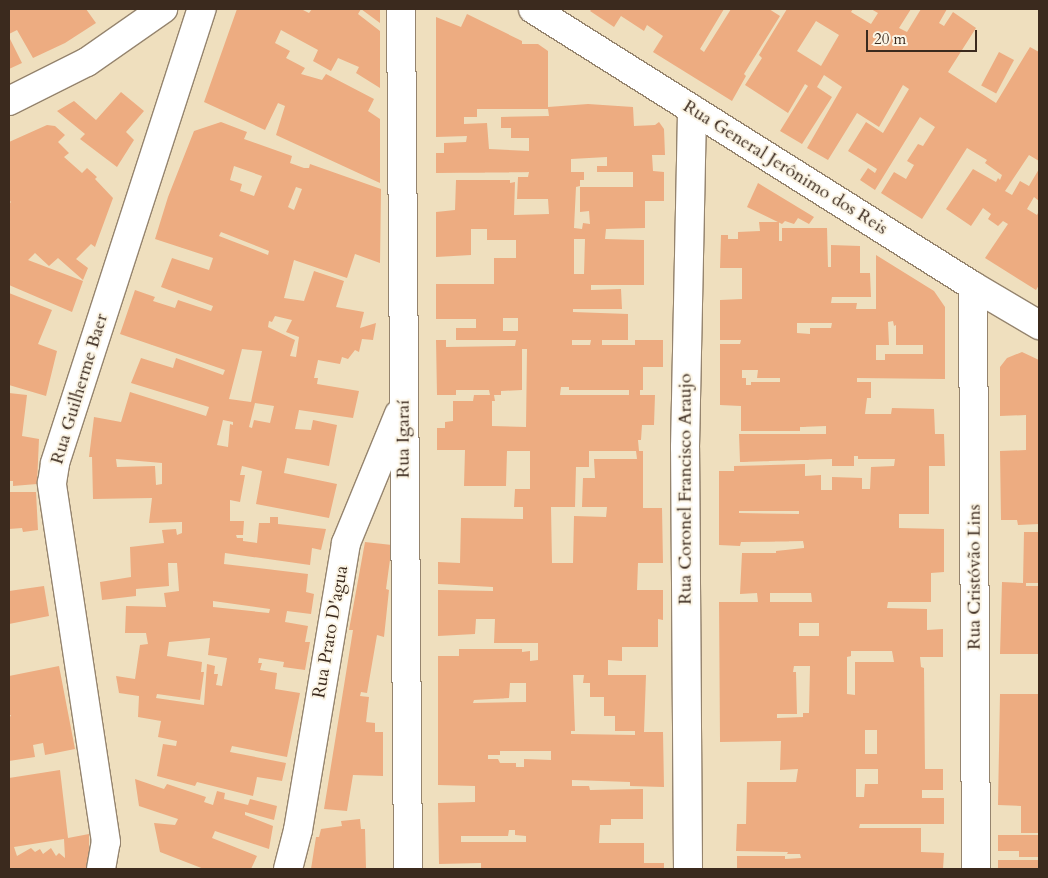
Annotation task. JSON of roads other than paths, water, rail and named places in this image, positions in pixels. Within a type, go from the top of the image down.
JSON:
[{"type":"street","points":[[9,100],[87,62],[164,9]]},
{"type":"street","name":"Rua Guilherme Baer","points":[[102,869],[106,842],[52,483],[55,462],[202,9]]},
{"type":"street","name":"Rua Igaraí","points":[[401,9],[408,869]]},
{"type":"street","name":"Rua General Jerônimo dos Reis","points":[[533,9],[973,286],[1039,324]]},
{"type":"street","name":"Rua Coronel Francisco Araujo","points":[[688,869],[685,446],[692,109]]},
{"type":"street","name":"Rua Cristóvão Lins","points":[[973,286],[976,869]]},
{"type":"street","name":"Rua Prato D'agua","points":[[288,869],[298,830],[346,543],[404,404]]}]
